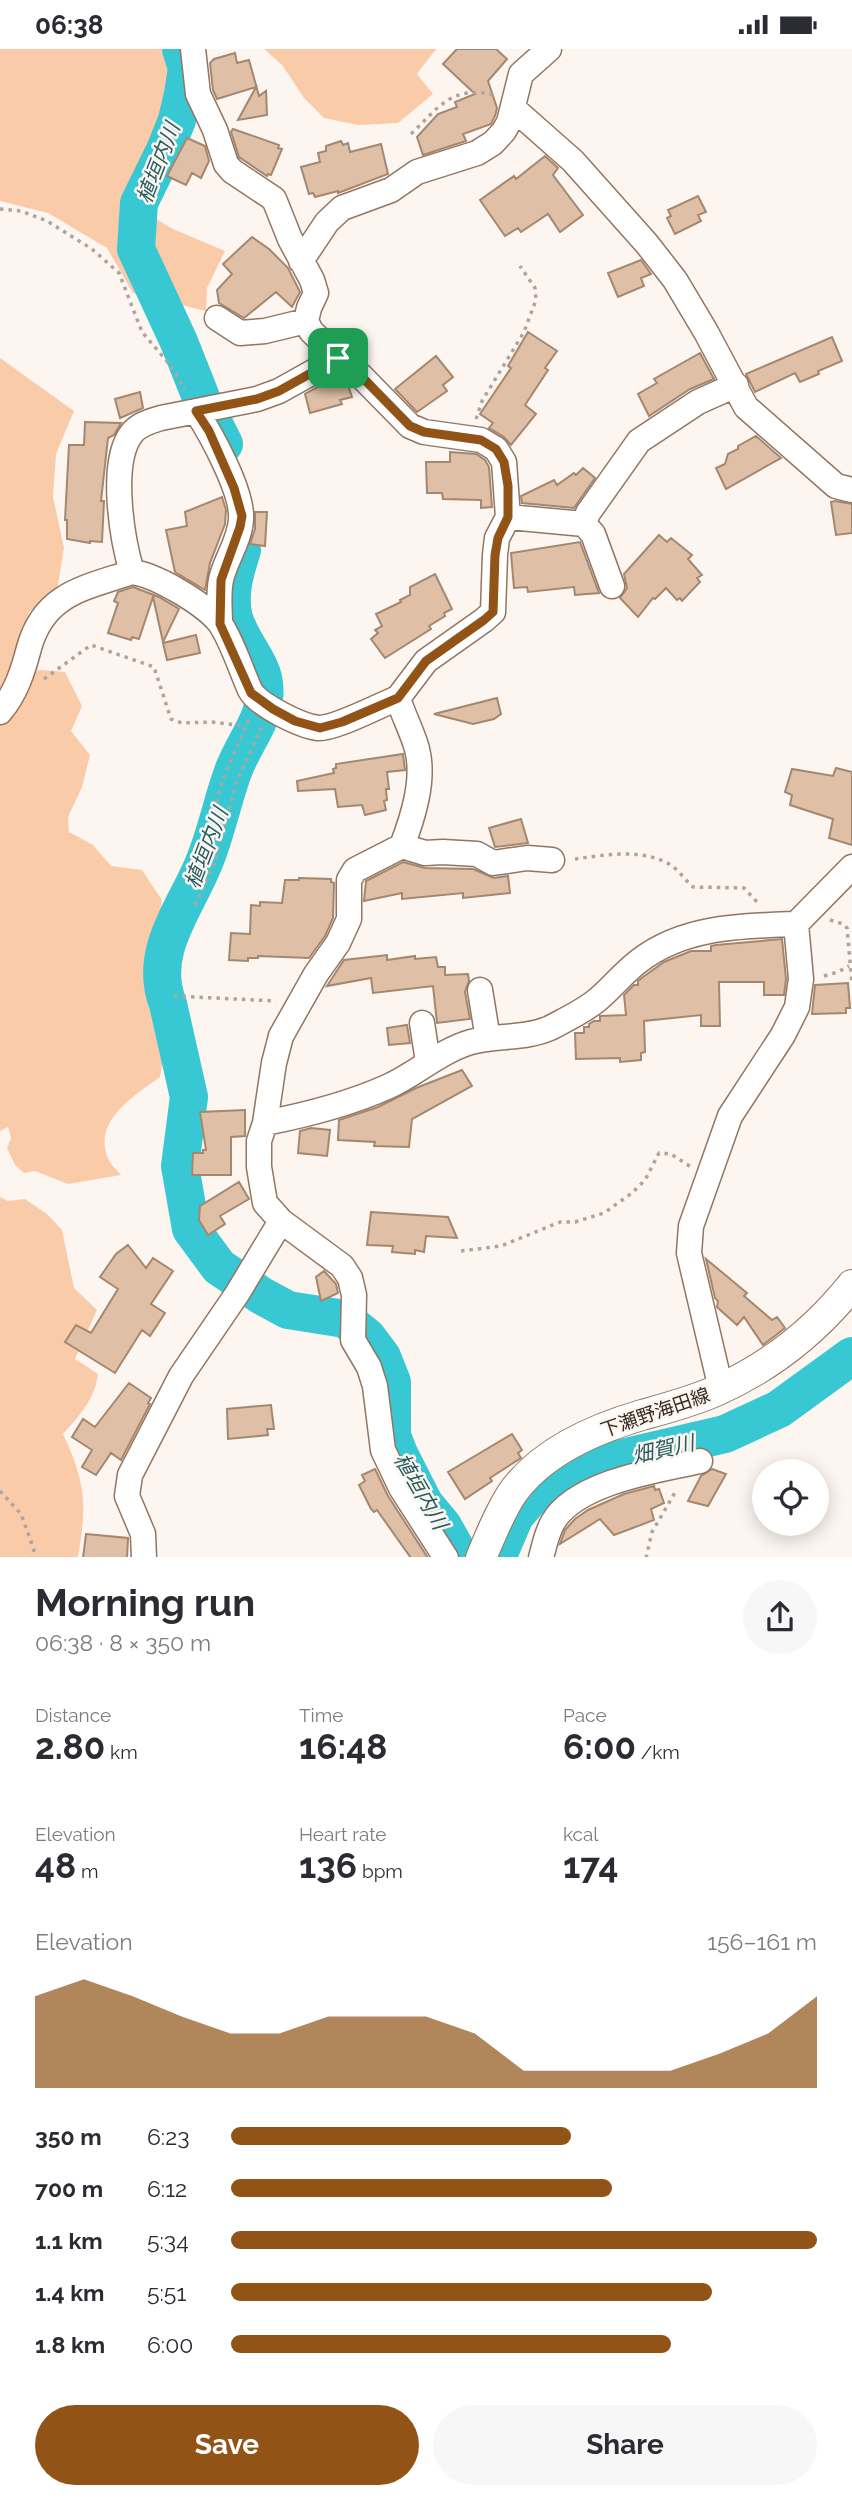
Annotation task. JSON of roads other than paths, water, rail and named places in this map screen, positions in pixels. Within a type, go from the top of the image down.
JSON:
[{"type":"main road","name":"下瀬野海田線","points":[[481,1557],[511,1494],[554,1453],[600,1430],[720,1389],[786,1351],[819,1322],[852,1285]]},
{"type":"street","points":[[0,712],[21,677],[30,643],[43,615],[56,602],[76,590],[132,572],[145,573],[207,610],[220,624],[251,693],[295,721],[320,728],[342,722],[398,698],[426,661],[493,612],[495,555],[498,538],[508,517],[508,486],[504,462],[496,449],[481,440],[424,432],[410,426],[361,376],[311,331],[306,321],[316,293],[274,199],[232,171],[226,164],[215,130],[198,94],[193,49]]},
{"type":"street","points":[[301,261],[327,222],[342,208],[391,190],[417,172],[477,153],[492,143],[504,131],[521,74],[549,49]]},
{"type":"street","points":[[513,104],[573,161],[647,244],[675,280],[746,407],[836,486],[852,490]]},
{"type":"street","points":[[217,318],[240,333],[265,331],[306,321]]},
{"type":"street","points":[[132,572],[124,546],[120,517],[121,477],[126,444],[136,428],[147,422],[257,399],[279,391],[338,358]]},
{"type":"street","points":[[584,524],[588,513],[639,441],[698,403],[736,385]]},
{"type":"street","points":[[196,411],[209,431],[234,488],[242,516],[221,580],[220,624]]},
{"type":"street","points":[[508,517],[584,524],[593,534],[612,586]]},
{"type":"street","points":[[398,698],[417,749],[421,768],[420,785],[402,846]]},
{"type":"street","points":[[446,1557],[401,1488],[383,1450],[375,1385],[369,1367],[353,1340],[354,1295],[350,1278],[342,1266],[281,1221],[265,1203],[261,1187],[259,1141],[265,1123],[281,1036],[299,1002],[338,943],[349,919],[349,880],[355,870],[402,846],[425,853],[477,854],[493,863],[527,858],[552,860]]},
{"type":"street","points":[[265,1123],[324,1109],[369,1094],[471,1042],[523,1036],[555,1025],[595,1002],[639,961],[685,936],[716,929],[764,925],[804,916],[852,867]]},
{"type":"street","points":[[720,1389],[689,1253],[691,1226],[730,1116],[792,1019],[800,994],[804,916]]},
{"type":"street","points":[[480,990],[488,1039]]},
{"type":"street","points":[[422,1023],[428,1062]]},
{"type":"street","points":[[144,1557],[143,1534],[127,1496],[130,1475],[181,1376],[237,1294],[281,1221]]},
{"type":"street","points":[[541,1557],[553,1521],[568,1505],[591,1490],[696,1462]]},
{"type":"waterway","name":"植垣内川","points":[[181,49],[187,68],[183,94],[177,120],[165,150],[139,203],[136,249],[224,444]]},
{"type":"waterway","name":"植垣内川","points":[[242,550],[233,584],[232,609],[239,631],[262,674],[264,700],[260,716],[234,769],[205,860],[172,930],[162,966],[163,985],[189,1097],[180,1166],[191,1229],[219,1267],[262,1296],[288,1310],[345,1319],[367,1337],[382,1357],[392,1382],[392,1436],[399,1454],[424,1503],[443,1526],[460,1557]]},
{"type":"waterway","name":"畑賀川","points":[[497,1557],[515,1516],[541,1486],[559,1476],[609,1461],[725,1434],[779,1409],[852,1356]]}]
